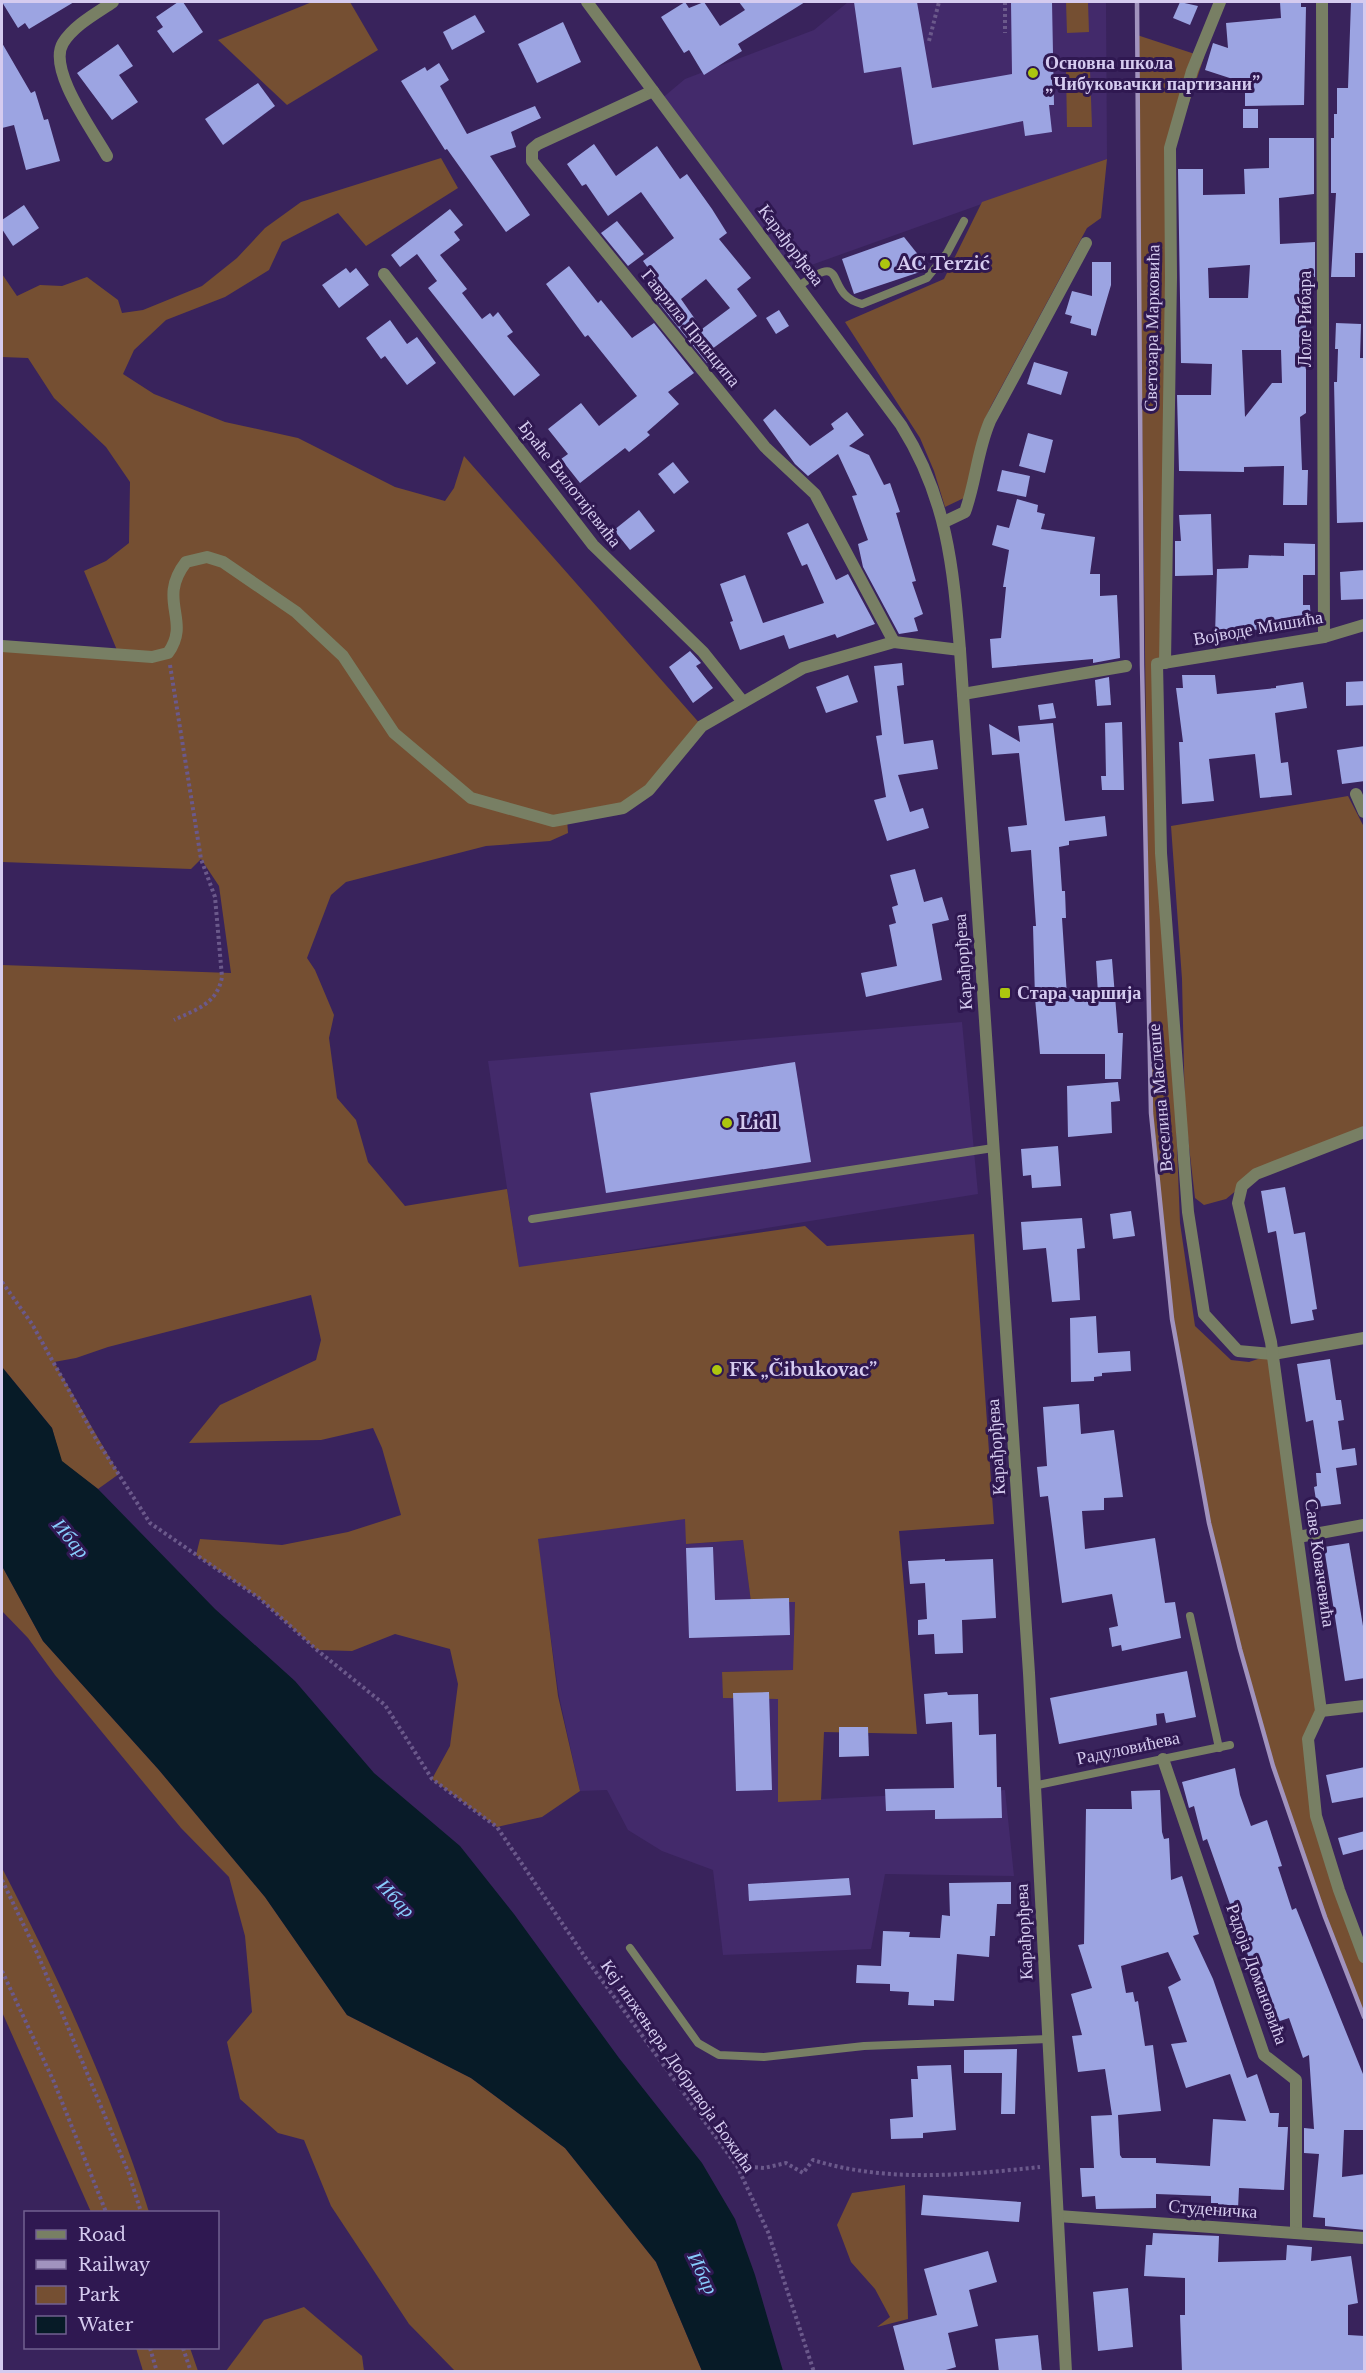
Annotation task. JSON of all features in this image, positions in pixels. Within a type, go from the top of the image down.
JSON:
[{"type":"street","points":[[107,156],[65,82],[60,69],[59,54],[62,44],[71,32],[113,2]]},
{"type":"street","name":"Карађорђева","points":[[587,2],[880,396],[919,453],[933,486],[944,522],[955,585],[960,650],[1029,1673],[1066,2372]]},
{"type":"street","name":"Светозара Марковића","points":[[1161,663],[1171,277],[1170,148],[1192,71],[1220,2]]},
{"type":"street","name":"Лоле Рибара","points":[[1322,2],[1324,637]]},
{"type":"street","name":"Гаврила Принципа","points":[[653,91],[538,144],[532,149],[532,161],[765,447],[814,494],[894,642]]},
{"type":"street","points":[[944,522],[965,512],[982,441],[990,421],[1086,243]]},
{"type":"street","name":"Браће Вилотијевића","points":[[384,274],[593,545],[703,652],[743,702]]},
{"type":"street","points":[[2,646],[152,657],[168,653],[177,641],[172,587],[178,572],[186,562],[207,557],[223,562],[296,612],[343,656],[394,733],[471,798],[553,821],[623,808],[649,790],[702,726],[803,668],[894,642],[960,650]]},
{"type":"street","name":"Војводе Мишића","points":[[1161,663],[1324,637],[1365,625]]},
{"type":"street","name":"Веселина Маслеше","points":[[1161,663],[1161,853],[1175,1057],[1194,1252],[1204,1314],[1238,1351],[1273,1354],[1365,1338]]},
{"type":"street","points":[[963,694],[1126,666]]},
{"type":"street","points":[[1356,794],[1365,812]]},
{"type":"street","name":"Саве Ковачевића","points":[[1322,1711],[1273,1354],[1248,1236],[1238,1203],[1242,1186],[1256,1174],[1365,1132]]},
{"type":"street","points":[[1298,1536],[1365,1525]]},
{"type":"street","points":[[1365,1706],[1322,1711],[1308,1739],[1316,1816],[1339,1890],[1360,1934],[1365,1957]]},
{"type":"street","name":"Радоја Домановића","points":[[1162,1759],[1264,2055],[1296,2080],[1296,2233]]},
{"type":"street","name":"Студеничка","points":[[1058,2216],[1365,2238]]},
{"type":"lane","points":[[799,286],[819,270],[827,270],[831,272],[843,294],[862,304],[927,278],[937,267],[964,221]]},
{"type":"lane","points":[[532,1219],[993,1148]]},
{"type":"lane","points":[[1190,1616],[1219,1748]]},
{"type":"lane","name":"Радуловићева","points":[[1034,1786],[1230,1745]]},
{"type":"lane","points":[[630,1948],[698,2043],[719,2055],[764,2057],[864,2046],[1048,2039]]},
{"type":"path","points":[[929,41],[939,2]]},
{"type":"path","points":[[1005,2],[1005,33]]},
{"type":"path","points":[[168,653],[201,859],[215,897],[222,976],[220,988],[206,1005],[174,1020]]},
{"type":"path","name":"Кеј инжењера Добривоја Божића","points":[[2,1282],[32,1324],[96,1439],[150,1523],[258,1598],[385,1705],[432,1779],[497,1827],[585,1957],[737,2166],[768,2232],[814,2372]]},
{"type":"path","points":[[2,1880],[51,1986],[129,2174],[141,2211]]},
{"type":"path","points":[[2,1971],[54,2082],[106,2211]]},
{"type":"path","points":[[737,2166],[764,2168],[786,2163],[803,2173],[813,2160],[871,2171],[944,2177],[1055,2166]]},
{"type":"path","points":[[150,2349],[157,2372]]},
{"type":"path","points":[[183,2349],[191,2372]]},
{"type":"shaded area","points":[[848,2],[1106,2],[1107,159],[789,273],[660,100],[685,79],[814,30]]},
{"type":"shaded area","points":[[962,1022],[978,1194],[519,1268],[488,1061]]},
{"type":"shaded area","points":[[686,1518],[687,1544],[743,1540],[751,1601],[795,1602],[794,1670],[722,1672],[724,1698],[778,1699],[779,1801],[1005,1790],[1014,1876],[885,1874],[871,1949],[723,1955],[713,1870],[662,1851],[628,1830],[607,1790],[580,1791],[559,1696],[537,1539]]},
{"type":"green space","points":[[312,2],[350,2],[378,50],[287,105],[218,40]]},
{"type":"green space","points":[[1066,2],[1088,2],[1089,32],[1067,33]]},
{"type":"green space","points":[[1137,35],[1204,57],[1171,157],[1165,663],[1158,664],[1180,1223],[1195,1326],[1231,1360],[1249,1362],[1273,1354],[1321,1711],[1308,1739],[1316,1816],[1364,1957],[1364,2017],[1325,1917],[1273,1766],[1240,1649],[1209,1523],[1172,1319],[1151,1113]]},
{"type":"green space","points":[[1090,70],[1092,127],[1067,127],[1066,71]]},
{"type":"green space","points":[[441,158],[458,188],[366,246],[338,213],[282,242],[269,270],[225,297],[166,320],[134,350],[123,374],[154,394],[225,422],[298,438],[395,487],[445,501],[454,488],[464,456],[702,726],[649,790],[623,808],[567,818],[568,833],[550,841],[486,846],[346,882],[331,895],[307,958],[315,970],[334,1015],[329,1038],[337,1098],[356,1120],[368,1162],[405,1206],[507,1189],[519,1267],[805,1226],[827,1246],[974,1234],[994,1524],[899,1531],[917,1734],[824,1732],[821,1800],[778,1802],[778,1699],[723,1698],[722,1672],[793,1670],[795,1602],[751,1602],[743,1540],[686,1544],[685,1519],[538,1539],[558,1696],[580,1791],[542,1817],[497,1827],[432,1779],[450,1746],[458,1684],[450,1649],[395,1634],[352,1651],[317,1650],[259,1598],[196,1555],[200,1539],[282,1545],[348,1532],[401,1515],[382,1448],[373,1428],[321,1440],[189,1443],[220,1405],[316,1360],[321,1340],[311,1295],[54,1362],[119,1474],[98,1489],[61,1461],[52,1428],[2,1367],[2,965],[231,973],[219,886],[201,859],[191,869],[2,862],[2,639],[7,647],[119,655],[84,571],[106,561],[129,543],[130,482],[106,447],[54,398],[28,358],[2,357],[2,274],[17,296],[40,285],[62,286],[87,277],[118,300],[122,313],[143,310],[202,286],[237,258],[265,228],[301,202]]},
{"type":"green space","points":[[1107,159],[1101,218],[1087,228],[991,406],[982,426],[966,497],[945,507],[934,471],[920,438],[845,322],[944,279],[982,202]]},
{"type":"green space","points":[[1348,796],[1364,827],[1364,1128],[1256,1174],[1226,1199],[1204,1205],[1195,1198],[1185,1112],[1182,979],[1171,826]]},
{"type":"green space","points":[[2,1566],[43,1641],[159,1770],[265,1897],[347,2015],[471,2078],[565,2148],[656,2262],[702,2371],[455,2371],[409,2324],[331,2206],[304,2140],[278,2133],[240,2099],[227,2042],[252,2012],[245,1936],[229,1877],[181,1828],[55,1675],[28,1638],[2,1611]]},
{"type":"green space","points":[[2,1868],[83,2037],[118,2124],[149,2211],[91,2211],[2,2012]]},
{"type":"green space","points":[[905,2185],[908,2319],[877,2327],[890,2317],[875,2289],[851,2262],[837,2225],[852,2193]]},
{"type":"green space","points":[[304,2307],[362,2356],[364,2371],[226,2371],[264,2320]]},
{"type":"green space","points":[[136,2349],[190,2349],[198,2371],[143,2371]]},
{"type":"water","name":"Ибар","points":[[2,1367],[52,1428],[62,1461],[98,1489],[215,1609],[295,1681],[374,1773],[460,1846],[514,1914],[619,2058],[702,2163],[735,2219],[755,2275],[783,2371],[702,2371],[656,2262],[565,2148],[471,2078],[347,2015],[265,1897],[159,1770],[43,1641],[2,1566]]},
{"type":"building","points":[[2,2],[74,2],[29,29],[25,23],[18,28]]},
{"type":"building","points":[[178,2],[183,2],[203,32],[173,53],[157,31],[163,27],[156,17]]},
{"type":"building","points":[[685,2],[689,8],[704,2],[720,26],[745,10],[739,2],[805,2],[738,44],[742,51],[704,75],[689,50],[684,53],[661,17]]},
{"type":"building","name":"Основна школа „Чибуковачки партизани”","points":[[854,2],[917,2],[932,88],[1012,74],[1011,2],[1052,2],[1054,105],[1049,105],[1052,132],[1025,136],[1023,121],[913,145],[901,67],[864,73]]},
{"type":"building","points":[[1180,2],[1198,6],[1190,25],[1173,18]]},
{"type":"building","points":[[1280,2],[1301,2],[1301,7],[1306,7],[1304,105],[1245,106],[1245,83],[1205,70],[1213,43],[1228,48],[1226,23],[1281,18]]},
{"type":"building","points":[[1351,2],[1365,2],[1365,253],[1355,253],[1355,277],[1331,277],[1336,193],[1331,193],[1331,138],[1334,138],[1334,114],[1337,114],[1337,88],[1348,88]]},
{"type":"building","points":[[475,15],[485,32],[452,50],[443,32]]},
{"type":"building","points":[[563,22],[581,62],[537,83],[518,44]]},
{"type":"building","points":[[2,43],[31,93],[35,91],[44,120],[48,119],[60,161],[26,170],[14,125],[2,128]]},
{"type":"building","points":[[118,44],[133,66],[119,75],[138,102],[112,120],[77,73]]},
{"type":"building","points":[[439,63],[449,80],[440,86],[467,134],[535,106],[541,118],[511,132],[516,147],[490,156],[530,215],[506,232],[447,149],[445,150],[401,81],[425,67],[427,71]]},
{"type":"building","points":[[258,83],[275,106],[223,145],[205,119]]},
{"type":"building","points":[[1243,109],[1258,109],[1258,128],[1243,128]]},
{"type":"building","points":[[1269,138],[1314,138],[1314,194],[1279,198],[1280,244],[1315,242],[1315,277],[1308,277],[1306,413],[1300,417],[1302,470],[1308,470],[1307,505],[1283,505],[1284,466],[1244,467],[1244,472],[1179,471],[1177,395],[1211,395],[1212,364],[1181,363],[1178,169],[1203,169],[1203,195],[1245,194],[1244,169],[1269,168]],"holes":[[[1250,265],[1248,298],[1209,298],[1208,268]],[[1242,350],[1281,350],[1282,383],[1272,383],[1245,417]]]},
{"type":"building","points":[[594,144],[616,176],[657,146],[680,179],[687,174],[727,233],[719,239],[751,278],[737,289],[757,316],[712,349],[717,356],[707,363],[657,301],[661,298],[652,287],[658,282],[643,261],[674,238],[641,192],[608,216],[586,184],[582,186],[567,164]],"holes":[[[706,279],[730,308],[702,329],[681,299]]]},
{"type":"building","points":[[24,205],[39,228],[13,246],[2,229],[2,220]]},
{"type":"building","points":[[450,209],[463,225],[454,232],[460,240],[440,255],[467,289],[462,293],[482,319],[490,313],[493,317],[498,312],[513,332],[507,336],[540,375],[514,396],[428,288],[437,281],[417,254],[400,267],[391,255]]},
{"type":"building","points":[[617,221],[644,254],[628,266],[601,233]]},
{"type":"building","name":"AC Terzić","points":[[904,237],[928,267],[926,270],[854,294],[842,259]]},
{"type":"building","points":[[1092,262],[1111,262],[1111,285],[1096,336],[1091,335],[1091,329],[1070,323],[1072,316],[1065,314],[1072,291],[1092,296]]},
{"type":"building","points":[[569,266],[598,303],[601,300],[632,338],[654,323],[694,373],[668,392],[679,404],[647,432],[650,435],[629,452],[625,448],[580,483],[561,459],[568,454],[548,429],[581,403],[599,426],[637,396],[588,335],[585,337],[546,284]]},
{"type":"building","points":[[346,268],[350,273],[356,268],[369,285],[339,308],[322,285]]},
{"type":"building","points":[[779,310],[789,326],[776,334],[766,318]]},
{"type":"building","points":[[390,320],[407,344],[417,337],[436,363],[407,385],[385,356],[381,359],[366,338]]},
{"type":"building","points":[[1336,323],[1361,324],[1360,358],[1365,358],[1365,522],[1337,523],[1334,382],[1337,382]]},
{"type":"building","points":[[1034,362],[1068,372],[1061,395],[1027,384]]},
{"type":"building","points":[[775,409],[810,446],[834,429],[831,424],[847,412],[864,435],[849,446],[869,455],[884,485],[890,483],[900,512],[896,513],[916,581],[912,582],[923,614],[914,618],[918,631],[899,634],[863,567],[858,544],[868,540],[852,496],[857,495],[838,454],[808,476],[795,464],[763,420]]},
{"type":"building","points":[[1028,433],[1053,440],[1045,473],[1019,466]]},
{"type":"building","points":[[673,462],[689,482],[674,494],[658,474]]},
{"type":"building","points":[[1002,470],[1030,476],[1026,497],[997,491]]},
{"type":"building","points":[[1017,499],[1038,505],[1037,512],[1045,514],[1041,529],[1095,537],[1090,574],[1100,574],[1100,596],[1117,595],[1120,658],[1093,663],[1093,659],[992,668],[990,639],[1001,638],[1006,587],[1003,587],[1009,550],[992,545],[997,525],[1009,528]]},
{"type":"building","points":[[639,510],[655,531],[630,550],[614,530]]},
{"type":"building","points":[[1211,514],[1213,575],[1175,576],[1175,541],[1181,541],[1179,515]]},
{"type":"building","points":[[808,523],[836,580],[848,574],[875,624],[837,638],[835,634],[789,649],[784,635],[740,650],[720,584],[745,575],[763,623],[824,603],[807,564],[802,566],[787,533]]},
{"type":"building","points":[[1284,543],[1315,544],[1315,575],[1303,575],[1303,605],[1310,605],[1311,628],[1243,630],[1242,636],[1215,635],[1217,569],[1248,568],[1249,555],[1284,556]]},
{"type":"building","points":[[1365,570],[1365,599],[1341,600],[1340,572]]},
{"type":"building","points":[[690,651],[701,663],[696,666],[713,688],[693,703],[669,667]]},
{"type":"building","points":[[902,663],[904,685],[897,686],[904,744],[933,740],[938,769],[898,775],[910,812],[923,808],[929,828],[887,841],[874,800],[886,797],[876,736],[882,735],[874,666]]},
{"type":"building","points":[[848,675],[858,702],[826,713],[816,687]]},
{"type":"building","points":[[1182,675],[1215,675],[1217,694],[1276,688],[1276,686],[1303,682],[1307,708],[1275,713],[1281,763],[1288,762],[1292,795],[1260,798],[1255,754],[1209,759],[1214,801],[1182,804],[1179,742],[1183,742],[1176,688],[1183,688]]},
{"type":"building","points":[[1109,677],[1111,705],[1097,706],[1095,680]]},
{"type":"building","points":[[1365,681],[1365,705],[1346,706],[1346,682]]},
{"type":"building","points":[[1053,703],[1056,718],[1040,720],[1038,705]]},
{"type":"building","points":[[1122,722],[1124,790],[1102,790],[1101,776],[1106,776],[1105,723]]},
{"type":"building","points":[[1053,723],[1065,821],[1105,816],[1107,836],[1069,841],[1069,845],[1059,847],[1062,891],[1065,891],[1066,918],[1062,918],[1067,996],[1098,994],[1096,961],[1112,959],[1118,1033],[1123,1033],[1121,1079],[1105,1079],[1105,1054],[1040,1054],[1035,998],[1033,926],[1036,926],[1031,850],[1011,852],[1008,827],[1027,825],[1019,753],[992,755],[989,724],[1020,742],[1018,726]]},
{"type":"building","points":[[1365,746],[1365,781],[1342,784],[1337,750]]},
{"type":"building","points":[[915,869],[924,902],[942,897],[949,920],[932,924],[942,980],[866,997],[861,973],[897,966],[889,925],[896,923],[892,907],[898,905],[890,875]]},
{"type":"building","points":[[795,1062],[811,1162],[606,1193],[590,1093]]},
{"type":"building","points":[[1118,1082],[1120,1101],[1111,1102],[1112,1133],[1068,1137],[1067,1086]]},
{"type":"building","points":[[1058,1146],[1061,1186],[1032,1188],[1031,1175],[1023,1176],[1021,1149]]},
{"type":"building","points":[[1285,1187],[1294,1234],[1305,1232],[1317,1309],[1312,1310],[1314,1320],[1291,1324],[1276,1231],[1268,1233],[1261,1191]]},
{"type":"building","points":[[1131,1211],[1135,1236],[1113,1239],[1110,1214]]},
{"type":"building","points":[[1082,1218],[1085,1248],[1077,1249],[1080,1300],[1052,1302],[1046,1248],[1023,1250],[1021,1222]]},
{"type":"building","points":[[1096,1316],[1098,1353],[1130,1351],[1131,1371],[1102,1373],[1102,1376],[1094,1377],[1094,1381],[1071,1382],[1070,1318]]},
{"type":"building","points":[[1330,1359],[1336,1400],[1341,1400],[1344,1420],[1338,1421],[1342,1450],[1355,1448],[1357,1465],[1336,1468],[1341,1504],[1317,1507],[1314,1487],[1317,1486],[1316,1473],[1321,1473],[1313,1420],[1306,1422],[1297,1364]]},
{"type":"building","points":[[1079,1404],[1081,1434],[1114,1430],[1123,1497],[1104,1498],[1104,1510],[1082,1511],[1085,1549],[1155,1538],[1165,1603],[1175,1602],[1181,1638],[1122,1651],[1121,1645],[1112,1647],[1109,1628],[1118,1626],[1112,1594],[1062,1603],[1048,1496],[1040,1497],[1037,1467],[1047,1466],[1043,1407]]},
{"type":"building","points":[[1349,1543],[1365,1638],[1365,1678],[1345,1681],[1324,1547]]},
{"type":"building","points":[[713,1547],[715,1600],[789,1598],[790,1635],[689,1638],[686,1548]]},
{"type":"building","points":[[945,1559],[945,1561],[993,1559],[996,1618],[962,1620],[963,1653],[935,1654],[934,1634],[918,1635],[918,1620],[927,1619],[925,1583],[910,1584],[908,1561]]},
{"type":"building","points":[[1187,1671],[1196,1717],[1166,1723],[1164,1713],[1156,1714],[1157,1725],[1059,1744],[1050,1698]]},
{"type":"building","points":[[769,1692],[772,1790],[736,1791],[733,1693]]},
{"type":"building","points":[[947,1692],[948,1695],[978,1694],[979,1735],[996,1734],[997,1787],[1001,1787],[1002,1818],[935,1819],[935,1810],[886,1811],[885,1789],[954,1788],[952,1722],[926,1724],[924,1694]]},
{"type":"building","points":[[839,1727],[868,1727],[869,1756],[839,1757]]},
{"type":"building","points":[[1365,1767],[1365,1797],[1332,1803],[1326,1775]]},
{"type":"building","points":[[1235,1768],[1240,1795],[1251,1826],[1267,1820],[1282,1866],[1278,1867],[1292,1910],[1296,1908],[1365,2079],[1365,2130],[1344,2130],[1342,2177],[1365,2174],[1365,2230],[1325,2226],[1325,2218],[1313,2217],[1319,2154],[1304,2153],[1304,2128],[1314,2129],[1309,2055],[1303,2058],[1289,2018],[1274,2023],[1253,1960],[1250,1961],[1207,1839],[1203,1841],[1194,1806],[1189,1808],[1182,1782]]},
{"type":"building","points":[[1160,1790],[1162,1832],[1164,1839],[1169,1838],[1171,1880],[1182,1876],[1199,1934],[1193,1936],[1213,1979],[1247,2078],[1257,2074],[1270,2113],[1279,2113],[1278,2127],[1288,2127],[1284,2190],[1239,2188],[1238,2209],[1218,2208],[1218,2203],[1211,2203],[1211,2196],[1156,2194],[1156,2208],[1096,2209],[1095,2196],[1082,2197],[1080,2168],[1094,2168],[1091,2116],[1112,2115],[1105,2069],[1078,2072],[1072,2036],[1082,2035],[1071,1994],[1092,1988],[1078,1945],[1084,1944],[1086,1809],[1132,1809],[1131,1791]],"holes":[[[1168,1952],[1181,1980],[1168,1987],[1187,2042],[1171,2044],[1186,2088],[1230,2074],[1246,2121],[1213,2119],[1210,2166],[1156,2163],[1156,2158],[1122,2158],[1120,2155],[1118,2115],[1161,2111],[1153,2045],[1145,2046],[1138,2001],[1135,2002],[1133,1992],[1126,1993],[1121,1966]]]},
{"type":"building","points":[[1365,1831],[1365,1849],[1343,1855],[1338,1838]]},
{"type":"building","points":[[849,1878],[851,1895],[749,1901],[748,1884]]},
{"type":"building","points":[[1011,1882],[1011,1904],[997,1904],[995,1936],[990,1936],[989,1957],[957,1954],[954,2001],[934,2000],[934,2006],[908,2005],[909,1992],[890,1991],[890,1984],[856,1983],[857,1965],[881,1966],[883,1931],[910,1932],[909,1937],[940,1938],[942,1915],[950,1916],[949,1883]]},
{"type":"building","points":[[1017,2049],[1015,2114],[1001,2114],[1002,2073],[964,2073],[964,2050]]},
{"type":"building","points":[[951,2065],[956,2130],[923,2133],[923,2138],[891,2139],[890,2119],[913,2117],[911,2079],[918,2079],[917,2066]]},
{"type":"building","points":[[923,2195],[1021,2202],[1019,2222],[921,2215]]},
{"type":"building","points":[[1153,2233],[1219,2236],[1218,2262],[1286,2260],[1287,2245],[1312,2247],[1311,2261],[1351,2256],[1358,2303],[1348,2305],[1348,2335],[1365,2336],[1365,2372],[1182,2372],[1180,2315],[1185,2315],[1185,2278],[1144,2276],[1146,2245],[1152,2245]]},
{"type":"building","points":[[988,2251],[997,2282],[969,2290],[978,2326],[948,2333],[956,2367],[939,2372],[905,2372],[893,2326],[937,2315],[924,2269]]},
{"type":"building","points":[[1128,2288],[1133,2347],[1098,2351],[1093,2292]]},
{"type":"building","points":[[1038,2335],[1042,2372],[999,2372],[995,2339]]},
{"type":"railway","points":[[1137,2],[1142,665],[1151,1113],[1172,1319],[1209,1523],[1240,1649],[1273,1766],[1325,1917],[1364,2017]]},
{"type":"place","name":"Основна школа „Чибуковачки партизани”","points":[[1033,73]]},
{"type":"place","name":"AC Terzić","points":[[885,264]]},
{"type":"place","name":"Стара чаршија","points":[[1005,993]]},
{"type":"place","name":"Lidl","points":[[727,1123]]},
{"type":"place","name":"FK „Čibukovac”","points":[[717,1370]]}]
